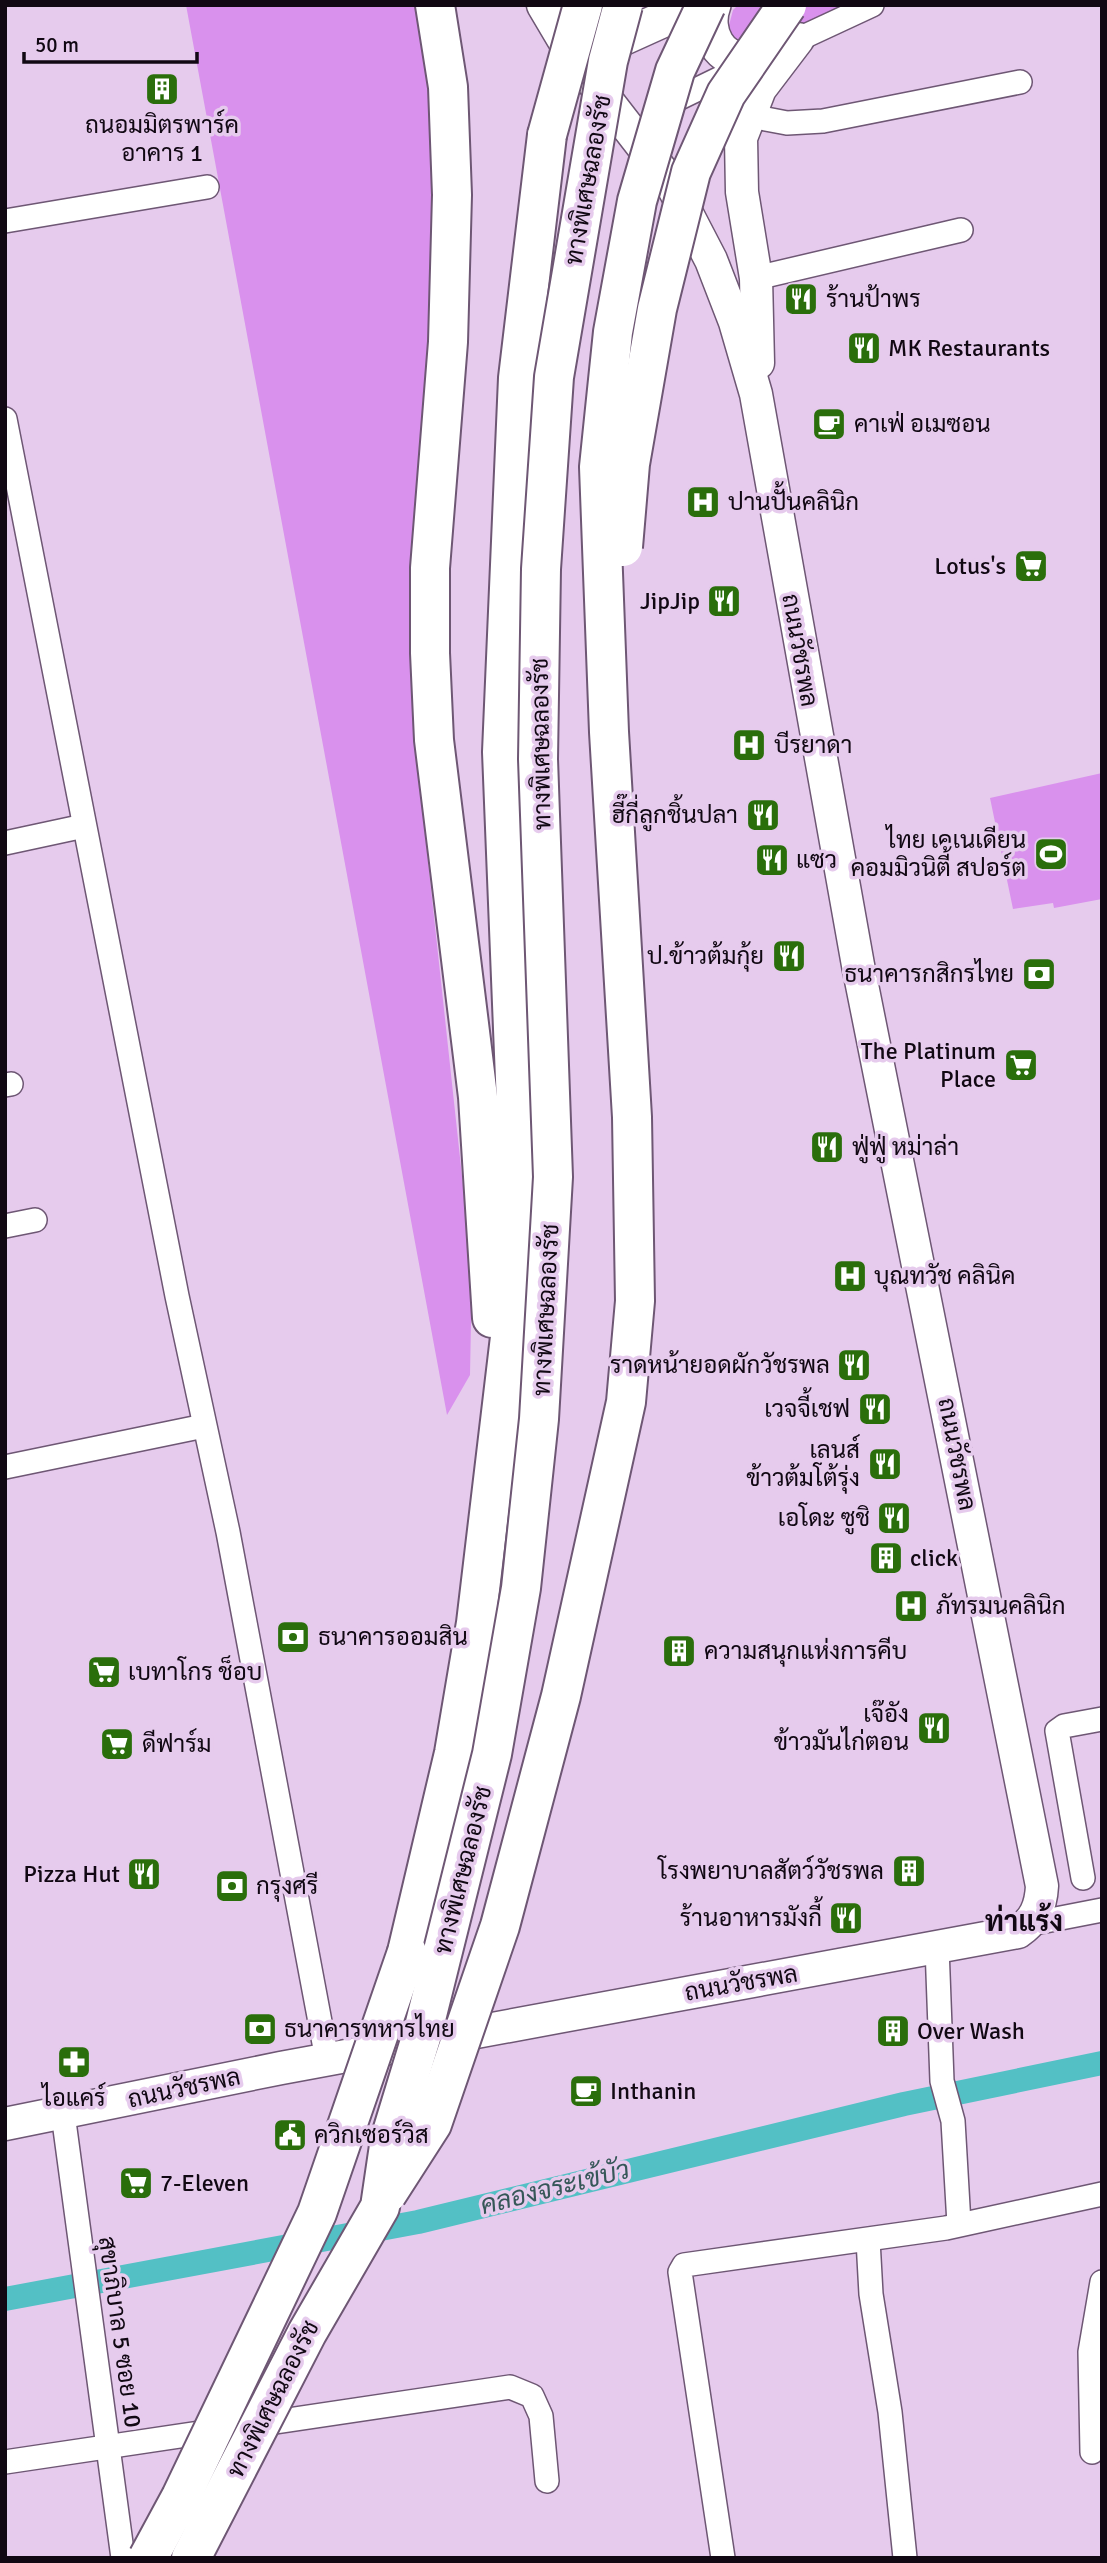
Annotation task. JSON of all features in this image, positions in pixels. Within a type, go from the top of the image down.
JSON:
[{"type":"highway","points":[[435,5],[448,87],[452,195],[448,342],[430,568],[434,740],[478,1097],[492,1322],[504,1399]]},
{"type":"highway","points":[[547,135],[556,5]]},
{"type":"highway","name":"ทางพิเศษฉลองรัช","points":[[148,2558],[181,2497],[317,2213],[407,1952],[454,1753],[476,1623],[515,1295],[518,1183],[502,752],[518,378],[547,135],[583,5]]},
{"type":"highway","name":"ทางพิเศษฉลองรัช","points":[[191,2558],[307,2333],[380,2207],[390,2139],[423,2031],[492,1754],[522,1588],[539,1419],[553,1177],[538,759],[545,514],[554,377],[608,61],[624,5]]},
{"type":"highway","points":[[380,2207],[432,2124],[500,1926],[561,1696],[626,1402],[635,1301],[632,1117],[609,732],[599,467],[613,332],[637,201],[675,71],[688,5]]},
{"type":"highway","points":[[675,71],[706,5]]},
{"type":"highway","points":[[609,732],[630,464],[657,309],[691,172],[726,94],[786,32]]},
{"type":"main road","name":"ถนนวัชรพล","points":[[5,2124],[327,2059],[1018,1932],[1030,1924],[1042,1899],[1042,1886],[856,951],[756,394],[735,322],[711,260],[671,183],[628,124],[575,59],[543,5]]},
{"type":"main road","points":[[575,59],[695,5]]},
{"type":"main road","points":[[713,5],[708,26],[711,37],[727,54],[750,60],[786,32]]},
{"type":"main road","points":[[756,394],[759,335],[756,278],[742,192],[741,138],[786,32]]},
{"type":"street","points":[[628,124],[786,32],[872,5]]},
{"type":"street","points":[[750,116],[787,123],[823,121],[1020,82]]},
{"type":"street","points":[[5,221],[207,187]]},
{"type":"street","points":[[756,278],[961,230]]},
{"type":"street","points":[[5,419],[204,1426],[228,1532],[327,2059]]},
{"type":"street","points":[[5,843],[84,826]]},
{"type":"street","points":[[5,1226],[34,1220]]},
{"type":"street","points":[[5,1467],[204,1426]]},
{"type":"street","points":[[1083,1878],[1057,1731],[1064,1726],[1102,1719]]},
{"type":"street","points":[[1030,1924],[1102,1910]]},
{"type":"street","points":[[937,1947],[942,2081],[953,2121],[959,2224]]},
{"type":"street","name":"สุขาภิบาล 5 ซอย 10","points":[[63,2114],[91,2303],[123,2558]]},
{"type":"street","points":[[723,2558],[681,2268],[691,2263],[868,2240],[1102,2194]]},
{"type":"street","points":[[868,2240],[871,2294],[890,2412],[905,2558]]},
{"type":"street","points":[[1092,2452],[1090,2352],[1102,2282]]},
{"type":"street","points":[[5,2462],[510,2387],[532,2396],[541,2416],[547,2481]]},
{"type":"shaded area","points":[[186,5],[426,5],[439,254],[423,413],[410,605],[417,759],[472,1269],[470,1375],[447,1415]]},
{"type":"shaded area","points":[[738,5],[850,5],[793,36],[738,44],[728,29],[733,10]]},
{"type":"shaded area","name":"ไทย เคเนเดียน คอมมิวนิตี้ สปอร์ต","points":[[1102,773],[1102,899],[1054,908],[1053,903],[1013,909],[990,798]]},
{"type":"waterway","name":"คลองจระเข้บัว","points":[[5,2299],[418,2222],[904,2104],[1102,2063]]},
{"type":"place","name":"ถนอมมิตรพาร์ค อาคาร 1","points":[[162,89]]},
{"type":"place","name":"ร้านป้าพร","points":[[801,299]]},
{"type":"place","name":"MK Restaurants","points":[[864,348]]},
{"type":"place","name":"คาเฟ่ อเมซอน","points":[[829,424]]},
{"type":"place","name":"ปานปั้นคลินิก","points":[[703,502]]},
{"type":"place","name":"Lotus's","points":[[1031,566]]},
{"type":"place","name":"JipJip","points":[[724,601]]},
{"type":"place","name":"บีรยาดา","points":[[749,745]]},
{"type":"place","name":"ฮี๊กี่ลูกชิ้นปลา","points":[[763,815]]},
{"type":"place","name":"ไทย เคเนเดียน คอมมิวนิตี้ สปอร์ต","points":[[1051,854]]},
{"type":"place","name":"แซว","points":[[772,860]]},
{"type":"place","name":"ป.ข้าวต้มกุ้ย","points":[[789,956]]},
{"type":"place","name":"ธนาคารกสิกรไทย","points":[[1039,974]]},
{"type":"place","name":"The Platinum Place","points":[[1021,1065]]},
{"type":"place","name":"ฟู่ฟู่ หม่าล่า","points":[[827,1147]]},
{"type":"place","name":"บุณทวัช คลินิค","points":[[850,1276]]},
{"type":"place","name":"ราดหน้ายอดผักวัชรพล","points":[[854,1365]]},
{"type":"place","name":"เวจจี้เชฟ","points":[[875,1409]]},
{"type":"place","name":"เลนส์ ข้าวต้มโต้รุ่ง","points":[[885,1464]]},
{"type":"place","name":"เอโดะ ซูชิ","points":[[894,1518]]},
{"type":"place","name":"click","points":[[886,1558]]},
{"type":"place","name":"ภัทรมนคลินิก","points":[[911,1606]]},
{"type":"place","name":"ธนาคารออมสิน","points":[[293,1637]]},
{"type":"place","name":"ความสนุกแห่งการคีบ","points":[[679,1651]]},
{"type":"place","name":"เบทาโกร ช็อบ","points":[[104,1672]]},
{"type":"place","name":"เจ๊อัง ข้าวมันไก่ตอน","points":[[934,1728]]},
{"type":"place","name":"ดีฟาร์ม","points":[[117,1744]]},
{"type":"place","name":"โรงพยาบาลสัตว์วัชรพล","points":[[909,1871]]},
{"type":"place","name":"Pizza Hut","points":[[144,1874]]},
{"type":"place","name":"กรุงศรี","points":[[232,1886]]},
{"type":"place","name":"ร้านอาหารมังกี้","points":[[846,1918]]},
{"type":"place","name":"ธนาคารทหารไทย","points":[[260,2029]]},
{"type":"place","name":"Over Wash","points":[[893,2031]]},
{"type":"place","name":"ไอแคร์","points":[[74,2062]]},
{"type":"place","name":"Inthanin","points":[[586,2091]]},
{"type":"place","name":"ควิกเซอร์วิส","points":[[290,2135]]},
{"type":"place","name":"7-Eleven","points":[[136,2183]]},
{"type":"district","name":"ท่าแร้ง","points":[[1024,1922]]}]
